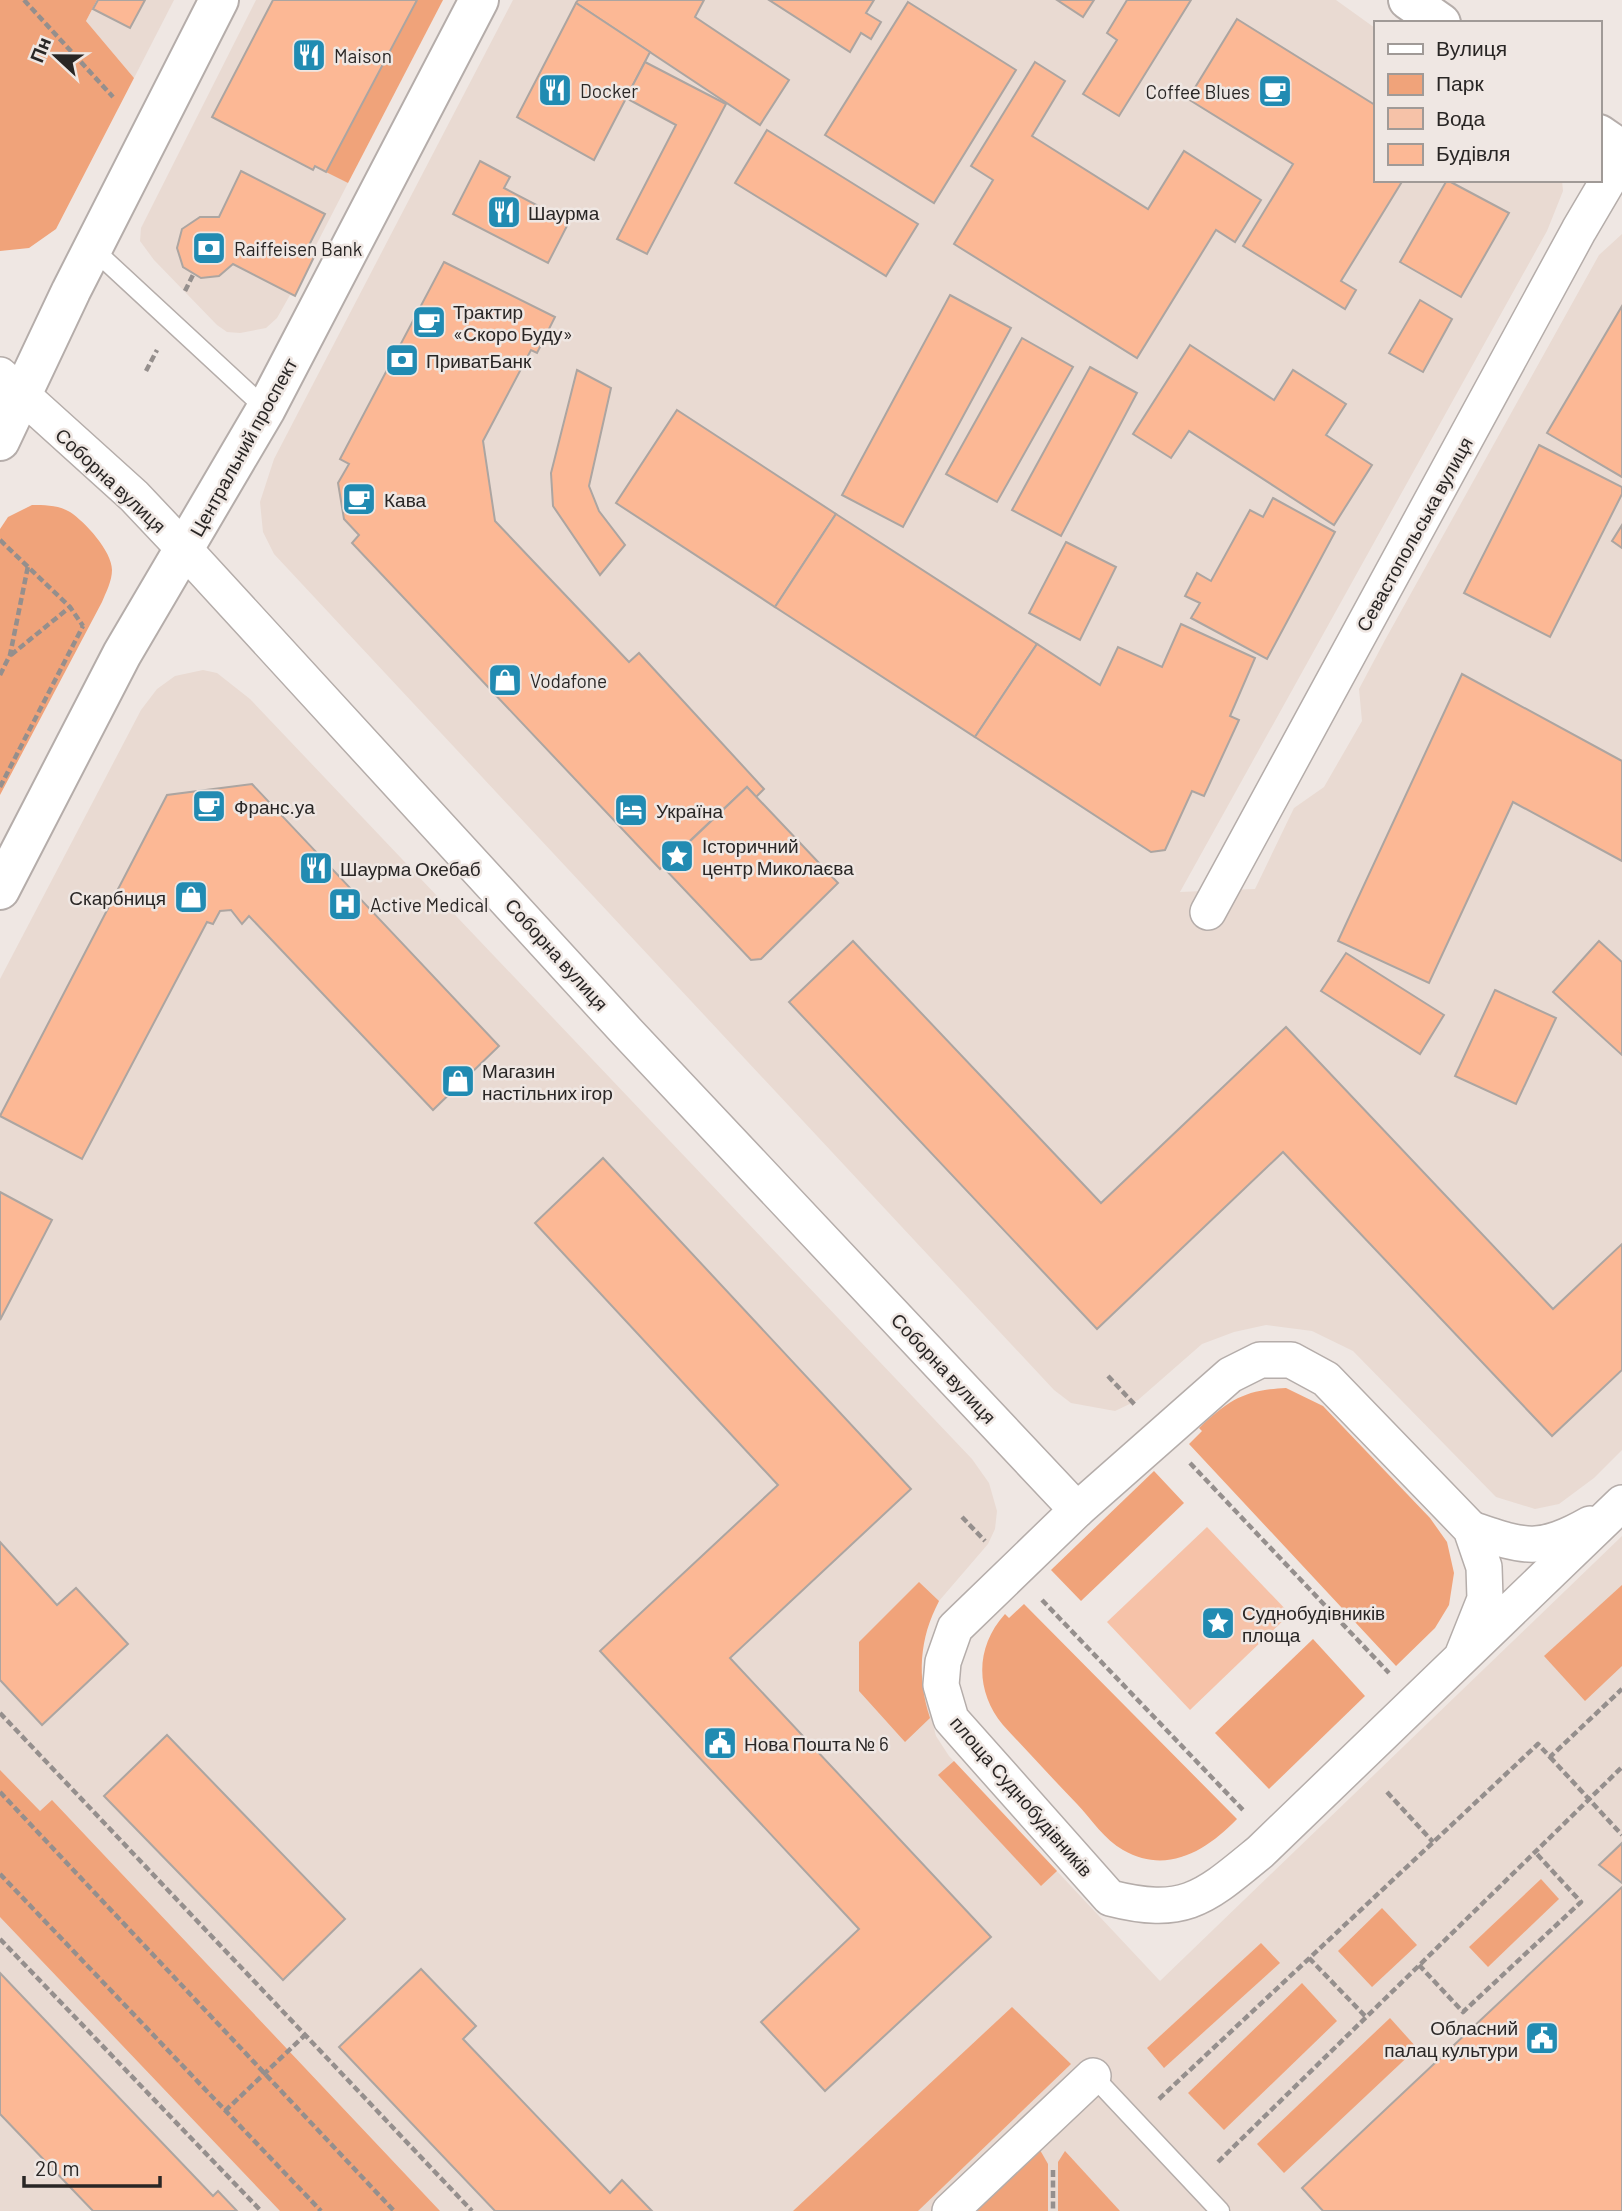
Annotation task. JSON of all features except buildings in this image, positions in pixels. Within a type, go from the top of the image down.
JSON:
[{"type":"main road","points":[[0,441],[10,386],[92,248],[219,0]]},
{"type":"main road","name":"Центральний проспект","points":[[0,890],[122,654],[265,409],[479,0]]},
{"type":"main road","points":[[1408,0],[1438,21]]},
{"type":"main road","points":[[1601,135],[1622,150]]},
{"type":"street","name":"Севастопольська вулиця","points":[[1208,912],[1579,230],[1622,157]]},
{"type":"street","name":"Соборна вулиця","points":[[10,386],[134,496],[628,1031],[1077,1510]]},
{"type":"street","name":"площа Суднобудівників","points":[[1260,1360],[1291,1360],[1326,1379],[1471,1529],[1485,1567],[1485,1599],[1463,1654],[1271,1840],[1210,1893],[1176,1906],[1145,1907],[1110,1898],[951,1719],[941,1685],[943,1662],[955,1628],[1077,1510],[1163,1434],[1230,1375],[1260,1360]]},
{"type":"street","name":"площа Суднобудівників","points":[[1471,1529],[1522,1546],[1565,1538],[1618,1507]]},
{"type":"street","points":[[1463,1654],[1618,1507]]},
{"type":"street","points":[[950,2211],[1093,2076]]},
{"type":"lane","points":[[92,248],[265,409]]},
{"type":"lane","points":[[1093,2076],[1220,2211]]},
{"type":"path","points":[[24,0],[113,97]]},
{"type":"path","points":[[0,540],[70,607],[85,628],[0,787]]},
{"type":"path","points":[[0,675],[10,655],[28,566]]},
{"type":"path","points":[[10,655],[70,607]]},
{"type":"path","points":[[1108,1376],[1415,1700]]},
{"type":"path","points":[[962,1517],[1271,1840]]},
{"type":"path","points":[[1550,1757],[1622,1689]]},
{"type":"path","points":[[0,1713],[472,2211]]},
{"type":"path","points":[[1135,2121],[1538,1744],[1622,1835]]},
{"type":"path","points":[[1194,2184],[1622,1767]]},
{"type":"path","points":[[0,1792],[394,2211]]},
{"type":"path","points":[[1387,1792],[1433,1842]]},
{"type":"path","points":[[1419,1965],[1463,2012],[1581,1902],[1535,1852]]},
{"type":"path","points":[[0,1874],[321,2211]]},
{"type":"path","points":[[0,1939],[261,2211]]},
{"type":"path","points":[[1309,1958],[1366,2017]]},
{"type":"path","points":[[225,2111],[305,2035]]},
{"type":"shaded area","points":[[97,0],[174,0],[134,78],[86,21]]},
{"type":"shaded area","points":[[256,0],[417,0],[326,171],[348,183],[311,255],[314,257],[295,296],[290,295],[277,318],[266,328],[240,333],[227,332],[217,325],[154,260],[140,241],[141,228]]},
{"type":"shaded area","points":[[513,0],[1336,0],[1374,27],[1374,182],[1562,182],[1563,191],[1547,231],[1180,892],[1255,889],[1294,808],[1324,787],[1362,721],[1359,689],[1385,640],[1599,255],[1622,234],[1622,1450],[1594,1478],[1559,1504],[1535,1509],[1496,1497],[1353,1351],[1312,1331],[1266,1325],[1234,1332],[1202,1344],[1138,1400],[1115,1411],[1071,1403],[1054,1390],[274,554],[263,532],[260,502],[274,459]]},
{"type":"shaded area","points":[[203,670],[217,673],[250,699],[972,1459],[989,1483],[997,1511],[995,1529],[988,1544],[939,1601],[925,1632],[921,1662],[923,1685],[936,1736],[949,1756],[1160,1981],[1622,1536],[1622,2211],[0,2211],[0,979],[141,710],[157,689],[175,676]]},
{"type":"green space","points":[[0,0],[97,0],[86,21],[134,78],[56,229],[29,248],[0,251]]},
{"type":"green space","points":[[417,0],[443,0],[348,183],[326,172]]},
{"type":"green space","points":[[32,505],[56,507],[76,517],[103,546],[111,562],[112,574],[102,602],[0,795],[0,529],[8,517]]},
{"type":"green space","points":[[1286,1388],[1323,1406],[1430,1518],[1447,1542],[1454,1573],[1449,1605],[1435,1628],[1396,1666],[1189,1444],[1202,1431],[1199,1428],[1238,1398],[1259,1391]]},
{"type":"green space","points":[[1154,1471],[1184,1503],[1081,1601],[1051,1570]]},
{"type":"green space","points":[[919,1582],[939,1601],[927,1630],[922,1658],[923,1688],[930,1718],[905,1742],[859,1691],[859,1642]]},
{"type":"green space","points":[[1622,1585],[1622,1666],[1585,1701],[1544,1656]]},
{"type":"green space","points":[[1024,1604],[1237,1819],[1225,1831],[1199,1849],[1170,1860],[1139,1857],[1123,1850],[1104,1835],[1003,1725],[987,1698],[983,1684],[984,1655],[988,1640],[1005,1614],[1009,1618]]},
{"type":"green space","points":[[1313,1639],[1365,1696],[1269,1789],[1215,1733]]},
{"type":"green space","points":[[954,1761],[1057,1871],[1041,1886],[938,1775]]},
{"type":"green space","points":[[0,1770],[40,1811],[52,1800],[440,2211],[280,2211],[0,1917]]},
{"type":"green space","points":[[1541,1879],[1559,1899],[1488,1967],[1469,1947]]},
{"type":"green space","points":[[1382,1908],[1417,1945],[1372,1987],[1338,1951]]},
{"type":"green space","points":[[1261,1943],[1280,1963],[1164,2068],[1147,2048]]},
{"type":"green space","points":[[1302,1983],[1337,2021],[1224,2130],[1188,2093]]},
{"type":"green space","points":[[1012,2007],[1071,2064],[918,2211],[793,2211]]},
{"type":"green space","points":[[1390,2018],[1417,2048],[1284,2173],[1257,2144]]},
{"type":"green space","points":[[1040,2150],[1048,2164],[1048,2211],[977,2211]]},
{"type":"green space","points":[[1065,2151],[1120,2211],[1058,2211],[1058,2162]]},
{"type":"water","points":[[1207,1527],[1290,1614],[1190,1710],[1107,1622]]},
{"type":"place","name":"Maison","points":[[309,55]]},
{"type":"place","name":"Docker","points":[[555,90]]},
{"type":"place","name":"Coffeе Blues","points":[[1275,91]]},
{"type":"place","name":"Шаурма","points":[[504,212]]},
{"type":"place","name":"Raiffeisen Bank","points":[[209,248]]},
{"type":"place","name":"Трактир «Скоро Буду»","points":[[429,322]]},
{"type":"place","name":"ПриватБанк","points":[[402,360]]},
{"type":"place","name":"Кава","points":[[359,499]]},
{"type":"place","name":"Vodafone","points":[[505,680]]},
{"type":"place","name":"Франс.уа","points":[[209,806]]},
{"type":"place","name":"Україна","points":[[631,810]]},
{"type":"place","name":"Історичний центр Миколаєва","points":[[677,856]]},
{"type":"place","name":"Шаурма Окебаб","points":[[316,868]]},
{"type":"place","name":"Скарбниця","points":[[191,897]]},
{"type":"place","name":"Active Medical","points":[[345,904]]},
{"type":"place","name":"Магазин настільних ігор","points":[[458,1081]]},
{"type":"place","name":"Суднобудівників площа","points":[[1218,1623]]},
{"type":"place","name":"Нова Пошта № 6","points":[[720,1743]]},
{"type":"place","name":"Обласний палац культури","points":[[1542,2038]]}]
